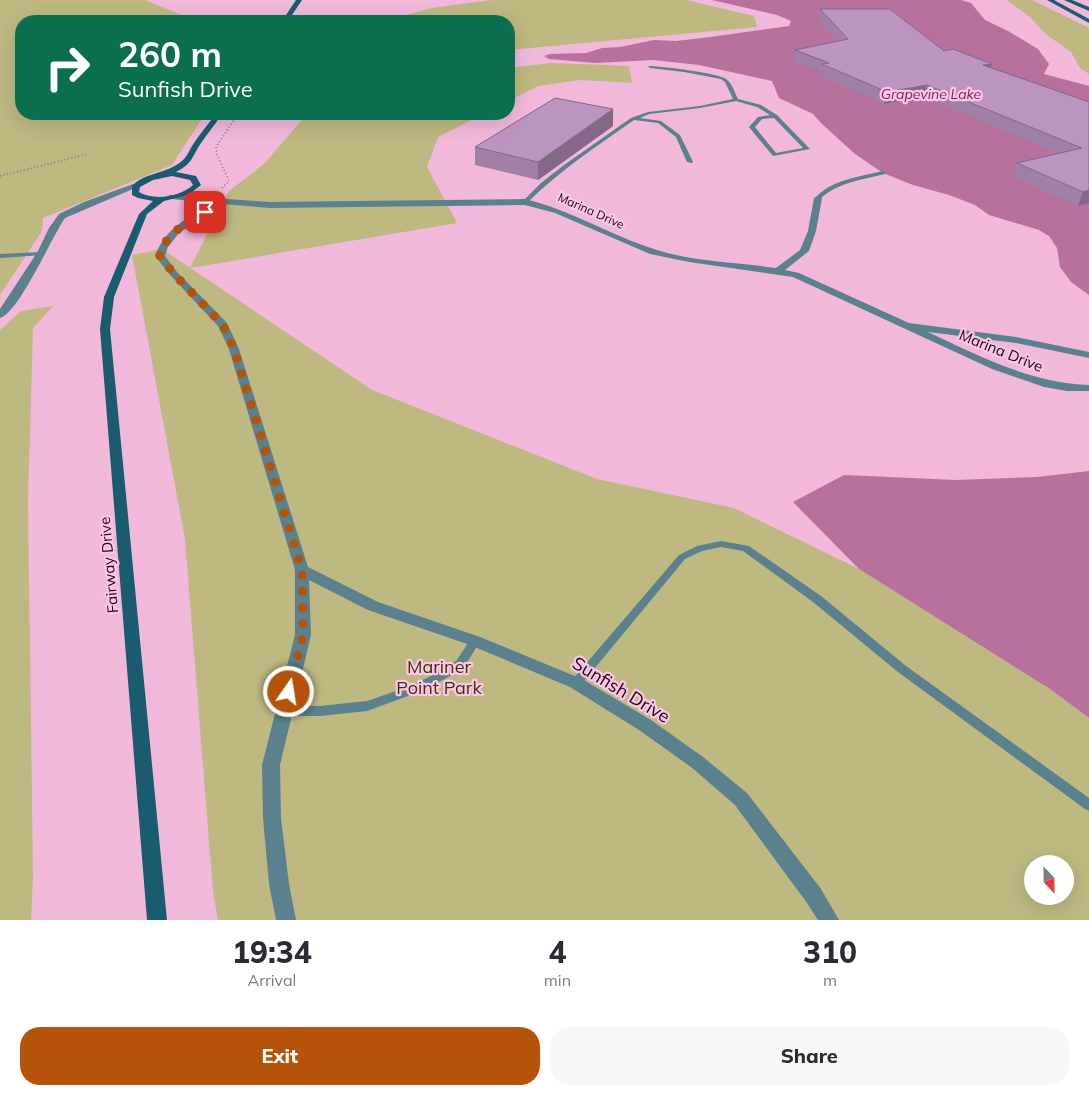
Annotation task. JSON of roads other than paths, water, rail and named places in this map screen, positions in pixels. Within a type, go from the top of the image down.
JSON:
[{"type":"street","points":[[289,15],[300,0]]},
{"type":"street","points":[[1051,1],[1068,0],[1089,9]]},
{"type":"street","points":[[1051,1],[1089,21]]},
{"type":"street","points":[[160,176],[181,166],[191,157],[195,147],[215,120]]},
{"type":"street","points":[[191,157],[195,181]]},
{"type":"street","points":[[0,315],[10,303],[41,254],[53,228],[62,216],[101,198],[138,193],[145,180],[160,176],[177,174],[195,181]]},
{"type":"street","name":"Marina Drive","points":[[195,181],[207,195],[220,202]]},
{"type":"street","name":"Fairway Drive","points":[[157,920],[105,329],[109,297],[146,209],[168,198],[188,193],[195,189],[195,181]]},
{"type":"street","name":"Fairway Drive","points":[[143,214],[138,193],[168,198]]},
{"type":"street","name":"Marina Drive","points":[[168,198],[270,205],[525,202],[546,206],[632,245],[676,258],[796,275],[969,356],[1041,383],[1072,389],[1089,388]]},
{"type":"street","points":[[778,271],[804,251],[812,231],[818,198]]},
{"type":"street","points":[[220,202],[170,236],[162,246],[160,256],[174,274],[223,325],[234,349],[302,570],[303,635],[271,765],[272,818],[279,884],[286,920]]},
{"type":"street","name":"Marina Drive","points":[[907,326],[1016,340],[1089,355]]},
{"type":"street","name":"Sunfish Drive","points":[[302,570],[373,606],[475,641],[576,683],[660,736],[697,762],[741,799],[814,896],[829,920]]},
{"type":"lane","points":[[1068,0],[1075,0]]},
{"type":"lane","points":[[650,67],[684,70],[722,78],[727,81],[736,100]]},
{"type":"lane","points":[[525,202],[543,184],[566,166],[632,119],[648,113],[700,107],[736,100],[759,106],[775,116],[807,148],[776,155],[752,127],[760,118],[775,116]]},
{"type":"lane","points":[[632,119],[659,122],[678,136],[690,162]]},
{"type":"lane","points":[[818,198],[835,186],[883,174]]},
{"type":"lane","points":[[0,256],[41,254]]},
{"type":"lane","points":[[576,683],[682,557],[700,548],[721,544],[746,548],[817,599],[902,669],[1089,805]]},
{"type":"lane","points":[[285,711],[320,711],[367,706],[412,690],[441,676],[460,663],[475,641]]},
{"type":"water","name":"Grapevine Lake","points":[[712,0],[961,0],[971,3],[985,20],[1038,49],[1049,64],[1044,74],[1089,86],[1089,295],[1071,282],[1060,267],[1057,248],[1049,236],[1039,230],[989,215],[975,205],[949,195],[913,185],[883,173],[855,154],[813,114],[779,98],[772,81],[699,65],[653,60],[596,63],[549,59],[544,56],[550,54],[586,53],[602,48],[620,47],[654,40],[676,41],[789,26],[791,21],[777,15]]},
{"type":"water","points":[[1089,471],[1089,718],[1050,689],[859,569],[793,502],[844,475],[956,480],[1037,477]]},
{"type":"park label","name":"Mariner Point Park","points":[[439,678]]}]
